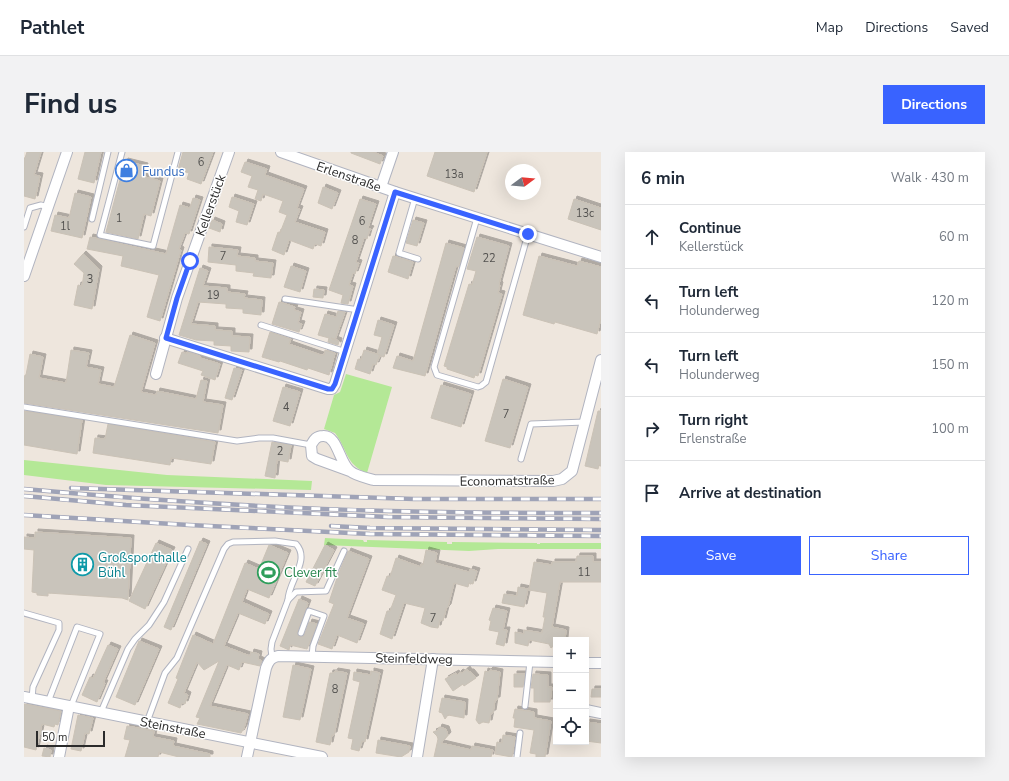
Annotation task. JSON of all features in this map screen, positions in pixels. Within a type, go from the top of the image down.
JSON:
[{"type":"street","points":[[24,276],[67,152]]},
{"type":"street","name":"Kellerstück","points":[[156,374],[177,298],[229,152]]},
{"type":"street","name":"Erlenstraße","points":[[281,152],[381,188],[601,257]]},
{"type":"street","points":[[381,188],[393,152]]},
{"type":"street","points":[[166,338],[332,389],[346,352],[395,192]]},
{"type":"street","name":"Economatstraße","points":[[310,445],[312,456],[316,460],[374,480],[553,481],[562,479],[572,471],[601,360]]},
{"type":"street","points":[[310,445],[315,438],[320,436],[329,437],[333,441],[341,458],[350,471]]},
{"type":"street","name":"Steinfeldweg","points":[[272,657],[312,656],[553,662]]},
{"type":"street","points":[[247,757],[266,668],[272,657]]},
{"type":"street","points":[[417,757],[433,659]]},
{"type":"street","points":[[589,662],[601,663]]},
{"type":"street","name":"Steinstraße","points":[[28,698],[322,757]]},
{"type":"street","points":[[59,757],[70,706]]},
{"type":"street","points":[[589,710],[601,712]]},
{"type":"lane","points":[[92,219],[108,152]]},
{"type":"lane","points":[[122,152],[100,235],[153,246],[178,152]]},
{"type":"lane","points":[[415,198],[399,253],[418,259]]},
{"type":"lane","points":[[24,227],[30,208],[41,205],[48,207]]},
{"type":"lane","points":[[477,218],[434,368],[437,375],[478,387],[486,382],[528,234]]},
{"type":"lane","points":[[284,299],[359,310]]},
{"type":"lane","points":[[261,325],[346,352]]},
{"type":"lane","points":[[24,407],[238,441],[273,438],[310,445]]},
{"type":"lane","points":[[521,459],[531,424],[585,422]]},
{"type":"lane","points":[[147,722],[164,673],[177,658],[224,549],[228,544],[233,542],[275,541],[296,544],[301,552],[301,560],[272,642],[272,657]]},
{"type":"lane","points":[[102,712],[128,649],[134,639],[149,625],[164,602],[188,549]]},
{"type":"lane","points":[[288,600],[296,592],[326,591],[344,551]]},
{"type":"lane","points":[[300,633],[309,611],[324,616],[313,646],[312,656]]},
{"type":"lane","points":[[24,613],[59,624],[59,630],[28,698]]},
{"type":"lane","points":[[48,702],[77,627],[100,634],[70,706]]},
{"type":"lane","points":[[525,706],[530,662]]},
{"type":"lane","points":[[517,757],[520,733]]},
{"type":"green space","points":[[346,374],[392,387],[367,473],[351,461],[335,433],[324,429],[334,395],[340,392]]},
{"type":"green space","points":[[24,460],[167,475],[312,481],[311,490],[106,485],[24,475]]},
{"type":"green space","points":[[325,538],[363,540],[364,542],[367,542],[367,540],[447,542],[447,544],[452,544],[452,542],[537,544],[601,543],[601,549],[498,549],[469,551],[324,545]]},
{"type":"building","points":[[27,152],[41,152],[34,175],[40,176],[35,199],[24,196],[24,158]]},
{"type":"building","points":[[85,152],[101,152],[94,183],[78,179]]},
{"type":"building","points":[[183,152],[213,152],[201,184],[187,179],[189,173],[178,170]]},
{"type":"building","points":[[351,152],[373,152],[383,156],[380,164]]},
{"type":"building","points":[[435,152],[487,152],[474,192],[427,176]]},
{"type":"building","points":[[125,161],[145,166],[142,176],[160,181],[151,216],[144,214],[138,239],[106,232]]},
{"type":"building","points":[[245,162],[267,169],[265,175],[304,189],[297,208],[300,209],[295,222],[325,232],[321,246],[315,244],[313,249],[289,240],[284,255],[272,250],[278,232],[280,233],[287,215],[279,212],[283,201],[263,194],[261,201],[255,199],[258,190],[248,187],[252,176],[241,172]]},
{"type":"building","points":[[323,187],[338,193],[332,209],[318,203]]},
{"type":"building","points":[[75,193],[91,197],[82,238],[51,231],[55,215],[69,218]]},
{"type":"building","points":[[232,197],[254,204],[247,225],[236,222],[239,211],[229,207]]},
{"type":"building","points":[[193,198],[200,200],[189,234],[185,233],[179,249],[181,250],[160,321],[147,317],[159,275],[121,266],[123,256],[87,249],[90,237],[166,254],[180,205],[190,208]]},
{"type":"building","points":[[360,199],[376,204],[368,228],[371,229],[367,239],[364,238],[356,262],[359,263],[355,274],[353,273],[349,285],[353,286],[348,304],[341,303],[343,295],[329,290]]},
{"type":"building","points":[[574,199],[601,208],[601,230],[568,219]]},
{"type":"building","points":[[212,220],[222,224],[220,232],[209,228]]},
{"type":"building","points":[[413,220],[424,223],[417,246],[406,243]]},
{"type":"building","points":[[477,237],[509,246],[499,284],[498,293],[502,294],[478,376],[475,375],[474,378],[447,369],[447,367],[444,366],[469,284],[472,285],[476,271],[467,269]]},
{"type":"building","points":[[446,243],[464,248],[459,267],[456,266],[425,376],[393,368],[397,356],[413,361]]},
{"type":"building","points":[[209,247],[238,250],[237,256],[255,258],[255,261],[273,263],[271,278],[253,276],[254,273],[236,271],[236,265],[208,262]]},
{"type":"building","points":[[83,254],[99,269],[92,309],[74,305],[78,285],[82,286],[84,273],[74,264]]},
{"type":"building","points":[[393,256],[413,262],[408,279],[388,272]]},
{"type":"building","points":[[539,256],[577,266],[579,261],[601,267],[601,318],[597,334],[523,315]]},
{"type":"building","points":[[291,266],[306,271],[300,292],[284,287]]},
{"type":"building","points":[[200,268],[208,271],[203,286],[227,288],[227,292],[245,294],[244,298],[262,300],[261,315],[243,313],[243,309],[226,308],[226,304],[198,302],[191,324],[215,326],[215,330],[232,331],[232,336],[250,337],[249,352],[231,351],[231,346],[214,345],[214,341],[196,340],[179,335]]},
{"type":"building","points":[[314,289],[324,290],[323,298],[313,297]]},
{"type":"building","points":[[279,302],[295,307],[294,310],[301,312],[298,323],[302,324],[299,332],[272,324]]},
{"type":"building","points":[[338,311],[345,312],[335,340],[339,341],[338,345],[328,342],[329,338],[318,335],[325,314],[336,317]]},
{"type":"building","points":[[378,320],[394,325],[384,357],[377,355],[382,337],[374,335]]},
{"type":"building","points":[[270,332],[291,339],[289,344],[321,355],[324,355],[325,350],[335,353],[329,375],[308,368],[307,370],[262,357]]},
{"type":"building","points":[[130,335],[155,343],[141,392],[156,395],[157,391],[196,399],[201,380],[207,381],[203,402],[223,405],[218,433],[24,403],[24,379],[30,354],[43,357],[39,378],[66,383],[71,350],[89,353],[86,367],[101,370],[98,384],[114,387]]},
{"type":"building","points":[[364,350],[380,355],[376,365],[373,364],[370,374],[355,369],[358,359],[361,360]]},
{"type":"building","points":[[182,352],[200,356],[200,358],[220,364],[215,380],[201,375],[203,371],[178,363]]},
{"type":"building","points":[[234,368],[242,370],[232,400],[225,398]]},
{"type":"building","points":[[503,379],[528,387],[510,448],[485,441]]},
{"type":"building","points":[[441,385],[471,394],[461,427],[431,418]]},
{"type":"building","points":[[283,387],[300,392],[290,426],[273,421]]},
{"type":"building","points":[[24,411],[82,420],[77,454],[24,445]]},
{"type":"building","points":[[598,411],[601,411],[601,466],[599,465],[598,469],[585,466]]},
{"type":"building","points":[[108,424],[215,442],[211,464],[171,458],[170,465],[93,453],[95,438],[105,439]]},
{"type":"building","points":[[272,442],[291,445],[288,462],[277,460],[275,478],[265,476]]},
{"type":"building","name":"Großsporthalle Bühl","points":[[35,532],[131,538],[128,600],[122,598],[48,593],[48,596],[37,595],[37,593],[32,592],[34,550],[24,549],[24,537],[35,538]]},
{"type":"building","points":[[200,541],[207,544],[171,630],[164,627]]},
{"type":"building","points":[[156,543],[172,550],[145,609],[129,601]]},
{"type":"building","points":[[269,545],[288,553],[269,598],[247,589],[242,602],[269,614],[265,624],[238,613],[224,646],[250,656],[251,652],[259,654],[258,659],[262,661],[260,666],[242,662],[239,670],[227,665],[210,706],[248,714],[244,728],[241,733],[197,724],[200,718],[196,717],[219,661],[204,670],[197,662],[184,693],[188,695],[185,704],[182,703],[180,708],[168,703],[193,635],[213,644],[245,563],[259,569]]},
{"type":"building","points":[[325,545],[334,550],[315,586],[306,582]]},
{"type":"building","points":[[426,550],[437,553],[435,563],[469,572],[470,569],[477,571],[473,584],[469,583],[468,587],[454,583],[448,607],[446,609],[443,621],[440,620],[438,628],[421,623],[425,608],[404,603],[392,639],[380,634],[387,611],[390,611],[396,595],[382,590],[387,576],[390,577],[396,558],[421,567],[421,564],[423,565]]},
{"type":"building","points":[[348,551],[369,559],[347,618],[364,624],[357,643],[337,635],[332,649],[318,644],[334,604],[329,602]]},
{"type":"building","points":[[577,556],[593,556],[593,562],[601,562],[601,582],[560,582],[552,627],[566,630],[565,637],[553,637],[553,646],[551,648],[549,644],[529,640],[528,646],[515,643],[515,632],[524,634],[524,630],[542,633],[547,593],[529,590],[534,562],[552,565],[552,562],[576,562]]},
{"type":"building","points":[[518,587],[528,589],[524,607],[502,603],[504,594],[517,596]]},
{"type":"building","points":[[299,599],[308,603],[297,632],[298,635],[301,637],[304,636],[309,622],[317,624],[307,649],[290,645],[289,650],[280,646]]},
{"type":"building","points":[[493,608],[507,611],[503,630],[507,630],[504,646],[496,644],[499,632],[489,630],[491,621],[489,620]]},
{"type":"building","points":[[139,641],[159,649],[135,705],[116,697]]},
{"type":"building","points":[[108,645],[118,649],[103,683],[105,683],[97,702],[82,695],[90,677],[93,678]]},
{"type":"building","points":[[293,665],[311,669],[300,720],[283,717]]},
{"type":"building","points":[[467,669],[476,678],[453,691],[445,679],[456,673],[457,675],[460,672],[462,673]]},
{"type":"building","points":[[490,670],[500,672],[497,700],[495,700],[493,713],[491,713],[489,723],[483,722],[479,724],[476,720],[485,671],[488,672]]},
{"type":"building","points":[[335,671],[347,673],[334,735],[332,735],[330,745],[316,742],[330,673],[334,673]]},
{"type":"building","points":[[371,671],[380,673],[365,742],[362,741],[359,751],[351,749],[353,739],[348,738],[360,682],[353,680],[354,672],[371,675]]},
{"type":"building","points":[[514,674],[525,674],[523,687],[514,687]]},
{"type":"building","points":[[533,674],[548,675],[548,687],[552,687],[550,702],[534,702],[534,688],[531,688]]},
{"type":"building","points":[[592,689],[601,689],[601,697],[591,697]]},
{"type":"building","points":[[442,698],[465,702],[464,718],[448,715],[445,719],[442,713],[439,712]]},
{"type":"building","points":[[24,704],[61,711],[58,725],[55,724],[54,727],[42,724],[36,750],[24,747]]},
{"type":"building","points":[[515,709],[534,712],[534,718],[551,721],[545,757],[536,757],[536,754],[530,753],[534,730],[514,727],[515,718],[513,718]]},
{"type":"building","points":[[78,715],[93,718],[89,734],[85,733],[81,751],[71,749]]},
{"type":"building","points":[[589,722],[601,724],[601,743],[589,741]]},
{"type":"building","points":[[127,726],[154,731],[153,737],[174,741],[173,746],[210,754],[210,757],[179,757],[159,752],[158,757],[125,757],[130,740],[124,739]]},
{"type":"building","points":[[439,727],[446,729],[448,735],[441,743],[471,750],[472,746],[493,750],[491,757],[434,757],[438,739],[433,732],[438,730]]},
{"type":"building","points":[[503,735],[515,737],[512,757],[495,754],[497,742],[502,743]]},
{"type":"building","points":[[378,740],[410,746],[409,752],[401,757],[376,753]]},
{"type":"building","points":[[44,748],[51,750],[50,757],[42,756]]},
{"type":"railway","points":[[71,488],[414,499],[601,499]]},
{"type":"railway","points":[[24,489],[115,497],[343,510],[601,513]]},
{"type":"railway","points":[[24,496],[126,505],[388,517],[601,519]]},
{"type":"railway","points":[[24,515],[370,534],[601,536]]},
{"type":"railway","points":[[331,526],[370,528],[601,530]]},
{"type":"place","name":"Fundus","points":[[126,171]]},
{"type":"place","name":"Großsporthalle Bühl","points":[[82,564]]},
{"type":"place","name":"Clever fit","points":[[269,572]]},
{"type":"route","points":[[190,261],[177,298],[166,338],[332,389],[349,343],[395,192],[528,234]]}]
